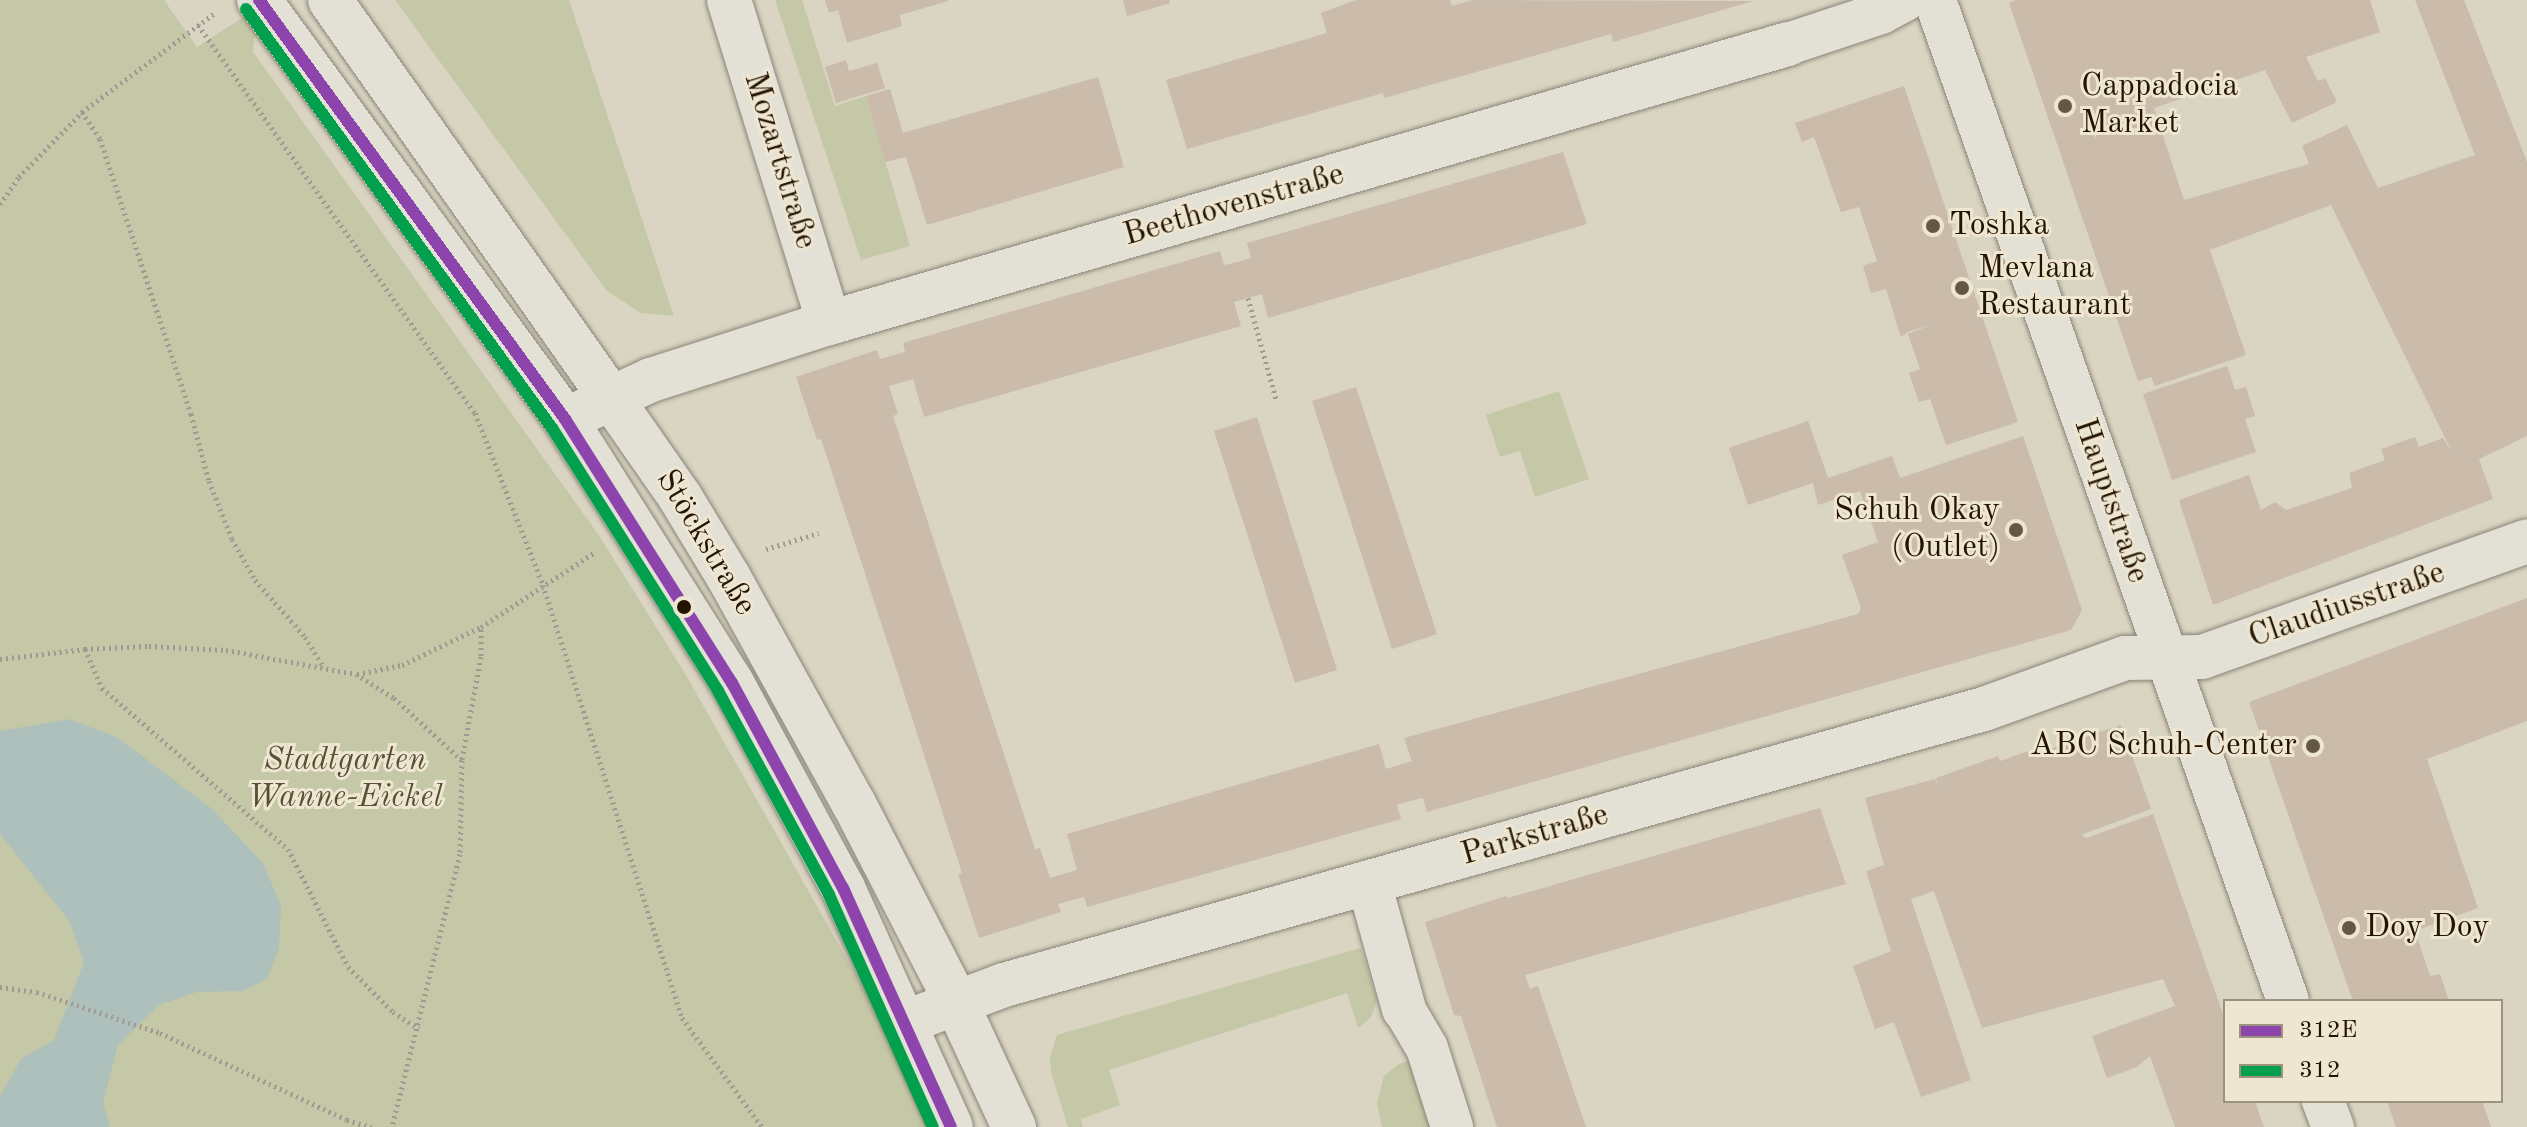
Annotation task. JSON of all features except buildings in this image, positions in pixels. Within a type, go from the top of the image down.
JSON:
[{"type":"street","name":"Stöckstraße","points":[[330,0],[680,497],[729,578],[854,804],[956,1002],[1014,1127]]},
{"type":"street","name":"Mozartstraße","points":[[729,0],[829,323]]},
{"type":"street","name":"Beethovenstraße","points":[[565,419],[679,370],[829,323],[1788,44],[1881,13],[1905,0]]},
{"type":"street","name":"Hauptstraße","points":[[1935,0],[2287,999]]},
{"type":"street","name":"Stöckstraße","points":[[240,4],[565,419],[746,706],[843,888],[951,1127]]},
{"type":"street","name":"Claudiusstraße","points":[[2165,658],[2202,657],[2527,541]]},
{"type":"street","name":"Parkstraße","points":[[906,1022],[1004,985],[1984,709],[2125,658],[2165,658]]},
{"type":"street","points":[[1369,883],[1404,1009],[1427,1048],[1452,1127]]},
{"type":"street","points":[[2324,1103],[2333,1127]]},
{"type":"path","points":[[0,204],[19,177],[82,112],[198,25],[240,4]]},
{"type":"path","points":[[198,25],[475,413],[543,585],[682,1018],[762,1127]]},
{"type":"path","points":[[82,112],[100,139],[191,414],[209,481],[232,539],[255,580],[305,637],[325,668]]},
{"type":"path","points":[[1248,298],[1276,399]]},
{"type":"path","points":[[754,554],[819,533]]},
{"type":"path","points":[[356,674],[402,665],[481,627],[606,545]]},
{"type":"path","points":[[392,1127],[419,1029],[460,854],[462,760],[481,656],[481,627]]},
{"type":"path","points":[[85,649],[102,688],[288,849],[348,967],[393,1012],[419,1029]]},
{"type":"path","points":[[0,659],[85,649],[226,650],[356,674],[394,698],[462,760]]},
{"type":"path","points":[[0,987],[37,992],[160,1033],[347,1120],[372,1127]]},
{"type":"green space","name":"Stadtgarten Wanne-Eickel","points":[[0,0],[164,0],[197,47],[247,15],[259,32],[254,39],[253,52],[598,534],[686,675],[873,1005],[934,1127],[0,1127]]},
{"type":"green space","points":[[395,0],[569,0],[674,316],[641,313],[607,291]]},
{"type":"green space","points":[[775,0],[802,0],[835,106],[866,96],[910,246],[861,260]]},
{"type":"green space","points":[[1559,391],[1589,479],[1535,497],[1520,451],[1500,457],[1486,415]]},
{"type":"green space","points":[[1361,948],[1377,1001],[1371,1017],[1358,1028],[1347,993],[1109,1070],[1120,1105],[1081,1119],[1083,1127],[1068,1127],[1051,1072],[1050,1057],[1057,1035]]},
{"type":"green space","points":[[1417,1059],[1439,1127],[1382,1127],[1377,1103],[1384,1076],[1399,1064]]},
{"type":"shaded area","points":[[69,719],[117,737],[211,808],[263,863],[281,905],[279,948],[267,979],[243,991],[197,992],[159,1005],[118,1045],[103,1103],[110,1127],[0,1127],[0,1096],[21,1059],[54,1040],[84,962],[69,921],[0,834],[0,731]]},
{"type":"transit line","name":"312E","points":[[259,0],[565,419],[732,683],[843,888],[951,1127]]},
{"type":"transit line","name":"312","points":[[246,9],[552,428],[718,691],[829,895],[933,1127]]},
{"type":"place","name":"Cappadocia Market","points":[[2065,106]]},
{"type":"place","name":"Toshka","points":[[1933,226]]},
{"type":"place","name":"Mevlana Restaurant","points":[[1962,288]]},
{"type":"place","name":"Schuh Okay (Outlet)","points":[[2016,530]]},
{"type":"place","name":"ABC Schuh-Center","points":[[2313,746]]},
{"type":"place","name":"Doy Doy","points":[[2349,928]]}]
